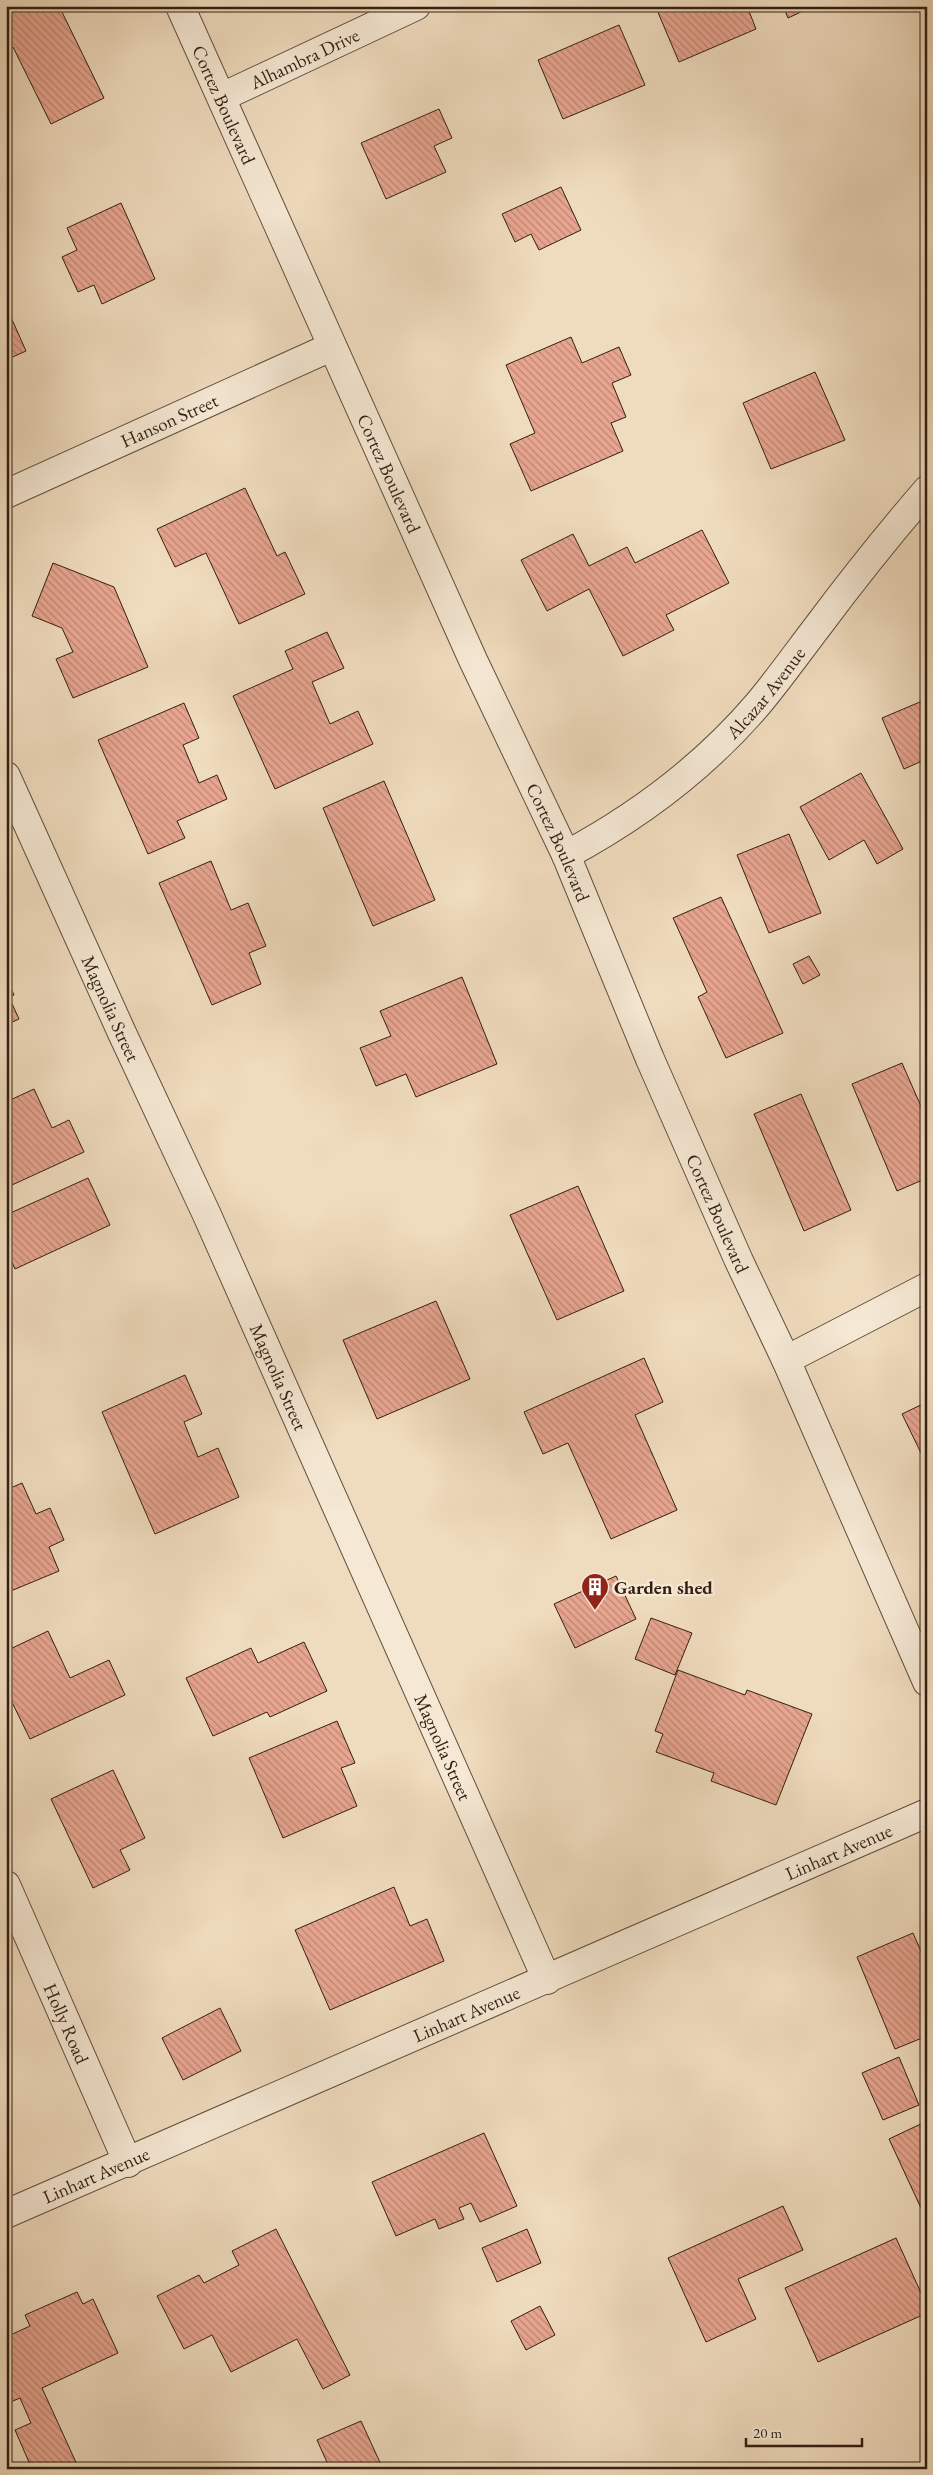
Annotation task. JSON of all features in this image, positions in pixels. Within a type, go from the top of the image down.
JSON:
[{"type":"street","name":"Cortez Boulevard","points":[[180,6],[222,97],[331,347],[473,660],[566,855],[650,1059],[739,1261],[786,1360],[927,1682]]},
{"type":"street","name":"Alhambra Drive","points":[[222,97],[416,6]]},
{"type":"street","name":"Hanson Street","points":[[6,494],[331,347]]},
{"type":"street","name":"Alcazar Avenue","points":[[566,855],[609,832],[662,794],[716,747],[758,704],[876,550],[927,490]]},
{"type":"street","name":"Magnolia Street","points":[[6,776],[122,1033],[208,1215],[547,1980]]},
{"type":"street","points":[[786,1360],[927,1287]]},
{"type":"street","name":"Linhart Avenue","points":[[6,2214],[128,2163],[927,1812]]},
{"type":"street","name":"Holly Road","points":[[6,1885],[128,2163]]},
{"type":"building","points":[[6,6],[59,6],[104,98],[51,124],[13,47],[6,51]]},
{"type":"building","points":[[667,6],[747,6],[756,29],[679,62],[657,10]]},
{"type":"building","points":[[783,6],[814,6],[788,18]]},
{"type":"building","points":[[619,25],[645,85],[563,119],[538,60]]},
{"type":"building","points":[[439,109],[452,138],[434,146],[446,172],[386,199],[361,143]]},
{"type":"building","points":[[561,187],[581,230],[539,250],[531,234],[515,242],[502,214]]},
{"type":"building","points":[[121,203],[155,279],[102,304],[94,285],[78,292],[62,257],[77,250],[67,228]]},
{"type":"building","points":[[6,306],[26,351],[6,360]]},
{"type":"building","points":[[571,337],[582,363],[619,347],[631,375],[612,383],[626,417],[611,423],[623,451],[531,491],[510,444],[535,433],[506,365]]},
{"type":"building","points":[[815,372],[845,440],[771,469],[743,403]]},
{"type":"building","points":[[245,488],[277,556],[285,552],[305,594],[239,624],[206,553],[175,567],[157,529]]},
{"type":"building","points":[[702,530],[729,583],[666,615],[674,630],[623,656],[589,589],[547,611],[521,560],[573,534],[589,566],[627,547],[635,563]]},
{"type":"building","points":[[53,563],[114,587],[148,667],[73,698],[56,659],[73,652],[62,628],[32,616]]},
{"type":"building","points":[[327,632],[344,668],[312,682],[330,724],[358,711],[373,744],[275,789],[233,696],[293,669],[285,651]]},
{"type":"building","points":[[927,699],[927,771],[922,761],[904,769],[882,718]]},
{"type":"building","points":[[184,703],[199,738],[183,745],[199,783],[217,775],[227,799],[177,821],[185,838],[148,854],[98,740]]},
{"type":"building","points":[[861,773],[903,849],[877,864],[864,840],[829,860],[800,807]]},
{"type":"building","points":[[384,781],[435,900],[373,926],[323,808]]},
{"type":"building","points":[[789,834],[821,913],[769,933],[737,855]]},
{"type":"building","points":[[211,861],[231,910],[248,903],[266,946],[249,953],[261,984],[212,1005],[159,883]]},
{"type":"building","points":[[721,897],[783,1033],[726,1058],[698,997],[707,992],[673,918]]},
{"type":"building","points":[[809,956],[820,975],[803,984],[793,964]]},
{"type":"building","points":[[462,977],[497,1064],[416,1097],[406,1074],[376,1086],[360,1048],[391,1036],[380,1011]]},
{"type":"building","points":[[6,978],[14,995],[9,997],[19,1019],[6,1025]]},
{"type":"building","points":[[902,1063],[927,1120],[927,1178],[897,1191],[852,1084]]},
{"type":"building","points":[[34,1089],[52,1128],[69,1120],[84,1152],[12,1185],[6,1171],[6,1102]]},
{"type":"building","points":[[801,1094],[851,1210],[804,1231],[754,1114]]},
{"type":"building","points":[[88,1178],[110,1225],[15,1269],[6,1249],[6,1215]]},
{"type":"building","points":[[578,1186],[624,1291],[557,1320],[510,1215]]},
{"type":"building","points":[[436,1301],[470,1379],[377,1419],[343,1340]]},
{"type":"building","points":[[644,1358],[663,1402],[635,1415],[677,1510],[611,1539],[568,1443],[543,1454],[524,1412]]},
{"type":"building","points":[[185,1375],[202,1414],[184,1422],[198,1457],[218,1448],[239,1497],[155,1534],[102,1412]]},
{"type":"building","points":[[927,1402],[927,1450],[921,1453],[902,1414]]},
{"type":"building","points":[[22,1483],[36,1514],[50,1508],[64,1540],[49,1547],[59,1571],[6,1593],[6,1490]]},
{"type":"building","name":"Garden shed","points":[[616,1576],[636,1619],[575,1648],[554,1604]]},
{"type":"building","points":[[651,1618],[692,1633],[675,1675],[635,1659]]},
{"type":"building","points":[[48,1631],[70,1678],[109,1660],[125,1695],[30,1739],[6,1690],[6,1651]]},
{"type":"building","points":[[304,1642],[327,1691],[270,1717],[267,1712],[213,1736],[186,1678],[251,1648],[258,1663]]},
{"type":"building","points":[[678,1670],[745,1695],[747,1690],[812,1714],[776,1805],[711,1781],[714,1773],[656,1752],[663,1734],[655,1731]]},
{"type":"building","points":[[337,1721],[355,1763],[341,1768],[357,1806],[283,1838],[249,1758]]},
{"type":"building","points":[[113,1770],[145,1838],[120,1850],[130,1870],[93,1888],[51,1799]]},
{"type":"building","points":[[394,1887],[410,1926],[427,1919],[444,1961],[330,2010],[295,1930]]},
{"type":"building","points":[[913,1933],[927,1965],[927,2036],[895,2049],[857,1957]]},
{"type":"building","points":[[220,2008],[241,2051],[183,2080],[162,2038]]},
{"type":"building","points":[[899,2057],[919,2105],[883,2120],[862,2073]]},
{"type":"building","points":[[927,2121],[927,2221],[889,2139]]},
{"type":"building","points":[[484,2133],[517,2206],[480,2222],[471,2203],[459,2208],[464,2219],[439,2229],[435,2219],[396,2236],[372,2182]]},
{"type":"building","points":[[783,2206],[803,2250],[738,2279],[756,2319],[706,2342],[668,2258]]},
{"type":"building","points":[[276,2229],[350,2375],[323,2389],[297,2339],[231,2372],[212,2335],[184,2349],[157,2296],[199,2275],[204,2283],[239,2265],[232,2251]]},
{"type":"building","points":[[527,2229],[541,2263],[497,2282],[482,2248]]},
{"type":"building","points":[[896,2238],[927,2306],[927,2313],[818,2362],[785,2288]]},
{"type":"building","points":[[77,2292],[83,2304],[93,2299],[118,2353],[42,2388],[79,2469],[32,2469],[15,2430],[31,2423],[20,2398],[6,2404],[6,2337],[30,2326],[25,2315]]},
{"type":"building","points":[[540,2306],[555,2335],[526,2350],[511,2321]]},
{"type":"building","points":[[361,2421],[383,2469],[330,2469],[317,2440]]},
{"type":"place","name":"Garden shed","points":[[595,1611]]}]
